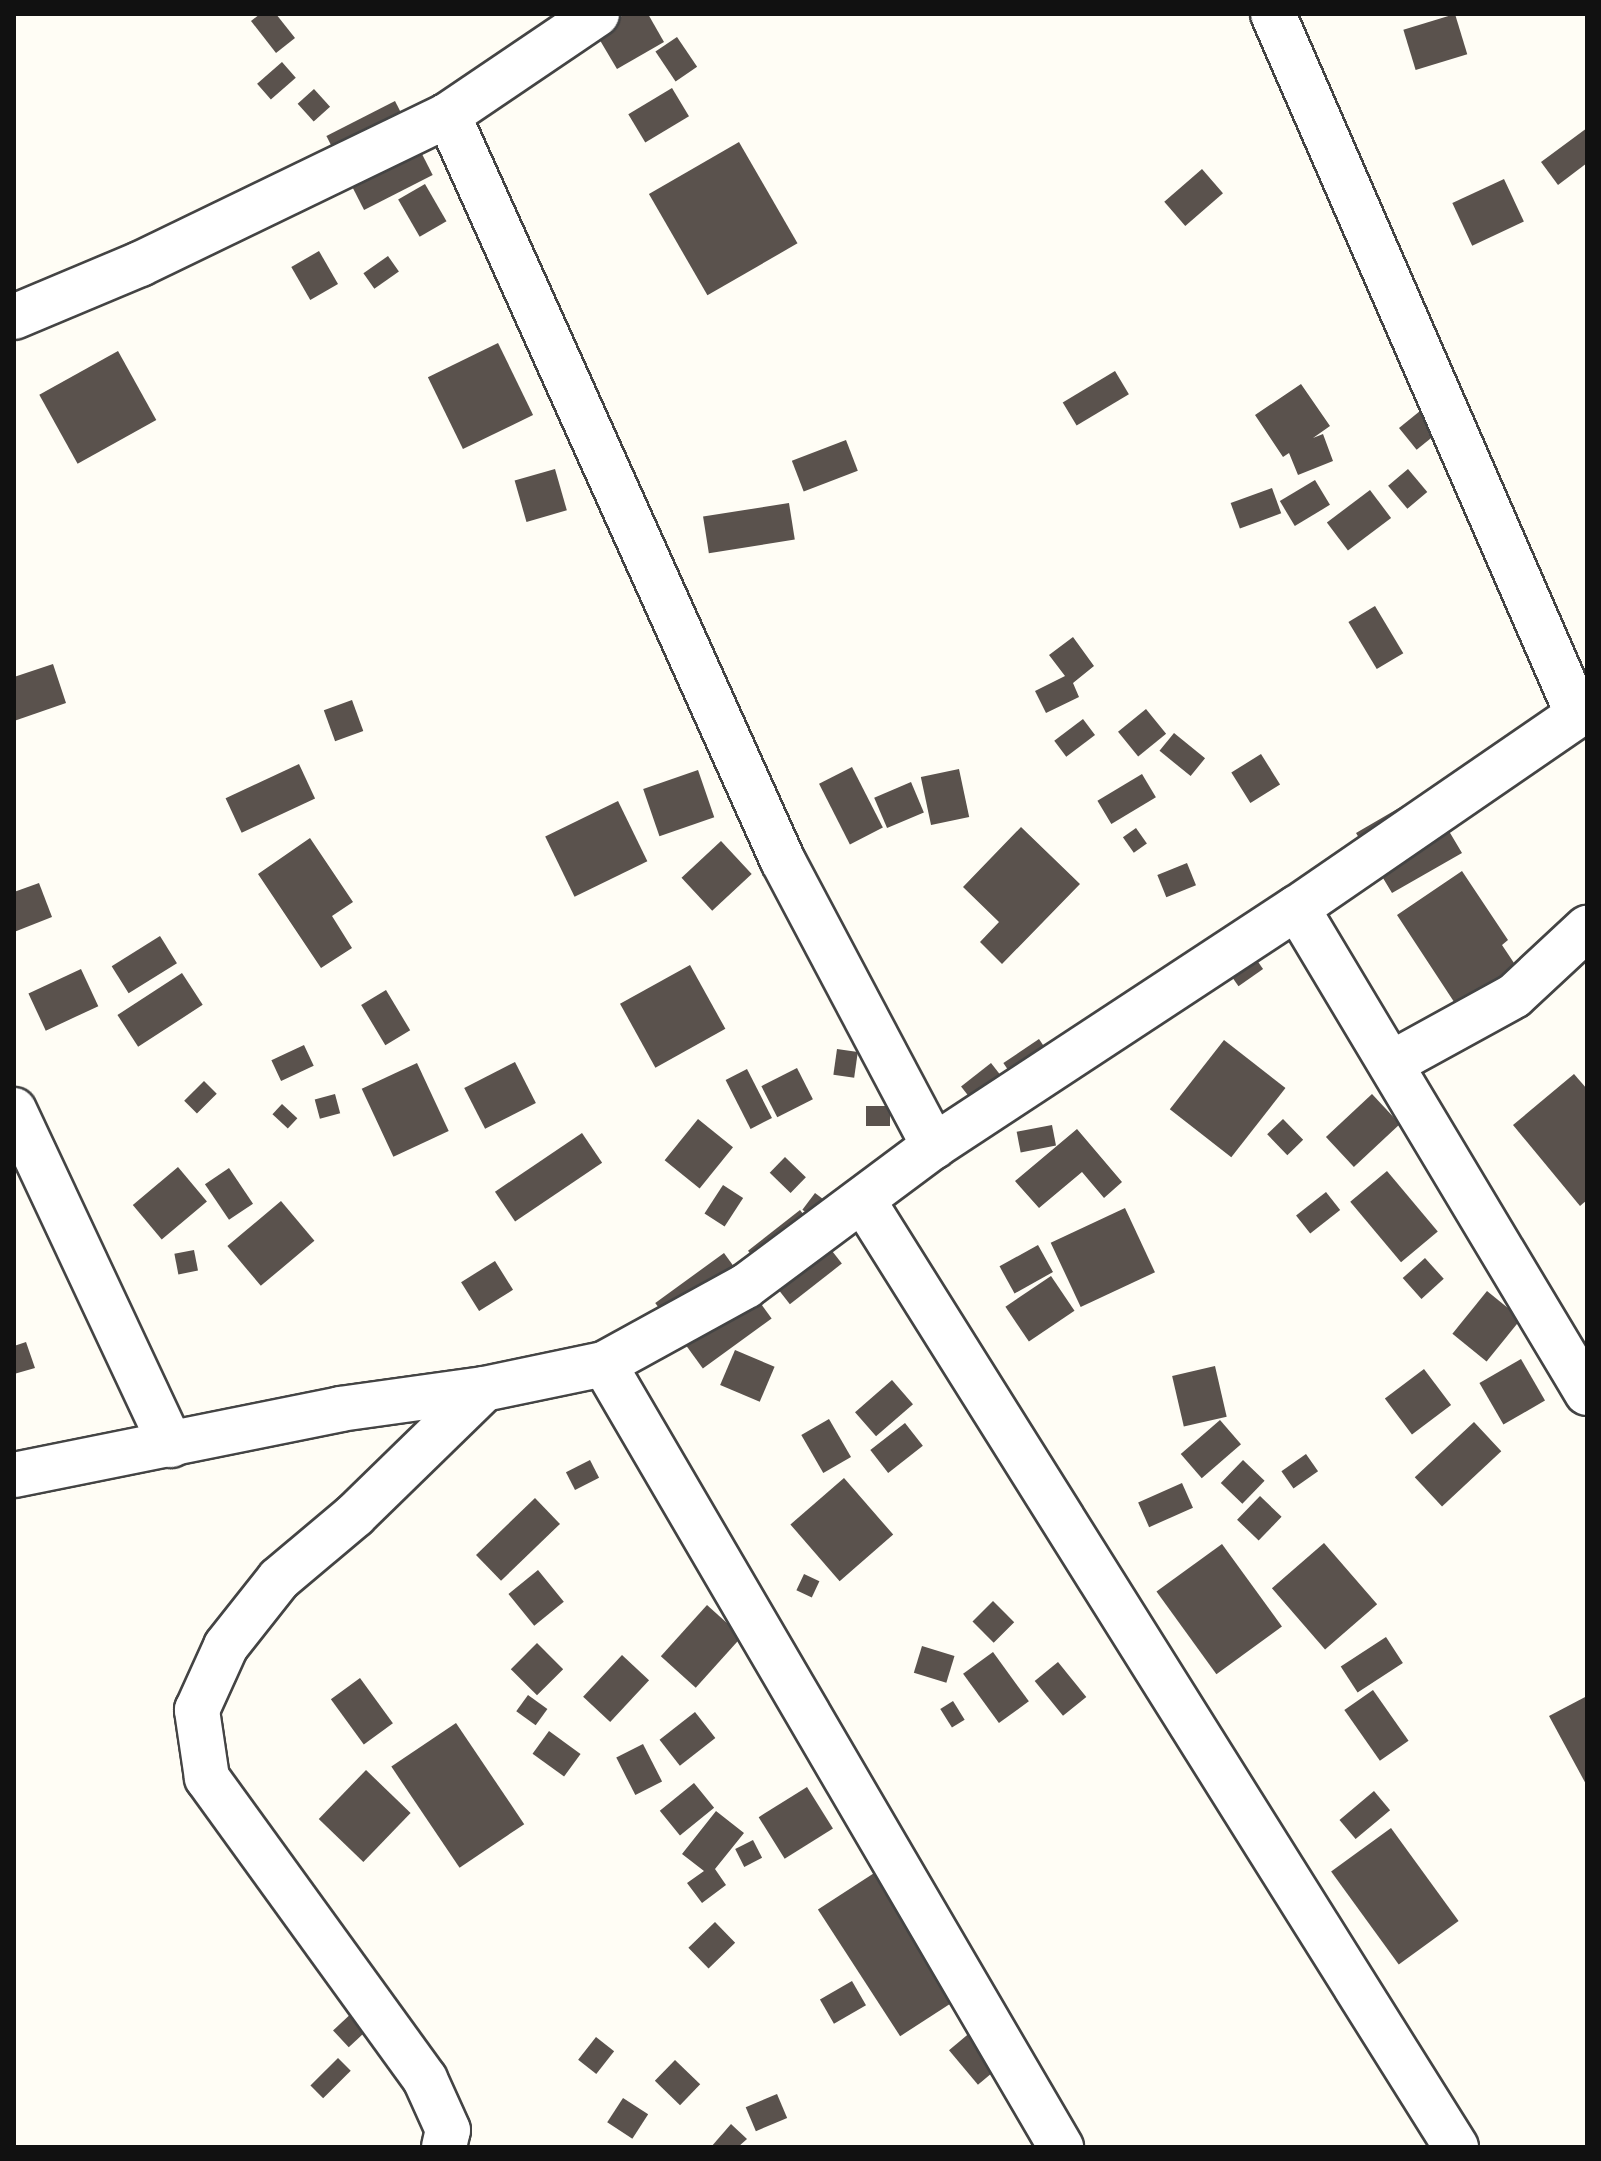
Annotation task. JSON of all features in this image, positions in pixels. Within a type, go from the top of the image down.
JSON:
[{"type":"street","points":[[14,317],[140,264],[448,115],[597,14]]},
{"type":"street","points":[[14,1475],[340,1409],[484,1389],[604,1364],[746,1286],[864,1202],[934,1146],[1297,908],[1582,712],[1273,14]]},
{"type":"street","points":[[448,115],[783,861],[934,1146]]},
{"type":"street","points":[[1297,908],[1587,1393]]},
{"type":"street","points":[[1392,1063],[1514,996],[1587,928]]},
{"type":"street","points":[[14,1110],[171,1445]]},
{"type":"street","points":[[864,1202],[1456,2147]]},
{"type":"street","points":[[604,1364],[1061,2147]]},
{"type":"street","points":[[450,2141],[425,2079],[207,1778],[197,1710],[226,1646],[279,1579],[355,1515],[484,1389]]},
{"type":"building","points":[[260,14],[276,14],[295,38],[276,53],[251,21]]},
{"type":"building","points":[[625,14],[648,14],[664,42],[617,69],[595,32]]},
{"type":"building","points":[[1455,14],[1467,54],[1416,70],[1403,30]]},
{"type":"building","points":[[677,37],[697,67],[676,81],[655,52]]},
{"type":"building","points":[[282,62],[296,78],[271,99],[257,84]]},
{"type":"building","points":[[672,88],[689,116],[645,143],[628,114]]},
{"type":"building","points":[[314,89],[330,107],[314,122],[298,104]]},
{"type":"building","points":[[395,101],[433,175],[364,210],[326,136]]},
{"type":"building","points":[[1587,128],[1587,163],[1558,185],[1541,162]]},
{"type":"building","points":[[739,142],[798,243],[707,295],[649,194]]},
{"type":"building","points":[[1202,169],[1223,193],[1185,226],[1164,202]]},
{"type":"building","points":[[1504,179],[1524,222],[1472,246],[1452,203]]},
{"type":"building","points":[[425,184],[446,221],[420,237],[398,200]]},
{"type":"building","points":[[319,251],[338,284],[310,300],[291,267]]},
{"type":"building","points":[[388,256],[399,272],[374,289],[363,273]]},
{"type":"building","points":[[498,343],[533,415],[463,449],[428,377]]},
{"type":"building","points":[[118,351],[156,420],[78,464],[39,395]]},
{"type":"building","points":[[1115,371],[1129,394],[1077,426],[1063,402]]},
{"type":"building","points":[[1301,384],[1330,426],[1313,438],[1323,434],[1333,461],[1298,475],[1289,453],[1283,457],[1255,415]]},
{"type":"building","points":[[1420,411],[1438,433],[1417,450],[1399,428]]},
{"type":"building","points":[[846,440],[858,471],[804,492],[792,461]]},
{"type":"building","points":[[555,469],[567,510],[526,522],[515,481]]},
{"type":"building","points":[[1408,469],[1427,492],[1407,509],[1388,486]]},
{"type":"building","points":[[1315,480],[1330,505],[1295,526],[1280,501]]},
{"type":"building","points":[[1272,488],[1281,513],[1240,528],[1231,503]]},
{"type":"building","points":[[1370,490],[1391,518],[1348,550],[1327,522]]},
{"type":"building","points":[[789,503],[795,540],[709,553],[703,517]]},
{"type":"building","points":[[1375,606],[1403,653],[1377,669],[1348,622]]},
{"type":"building","points":[[1073,637],[1094,666],[1073,683],[1079,697],[1046,713],[1035,691],[1065,676],[1049,655]]},
{"type":"building","points":[[53,664],[66,703],[14,721],[14,677]]},
{"type":"building","points":[[352,700],[363,731],[335,741],[324,710]]},
{"type":"building","points":[[1146,709],[1166,734],[1138,757],[1118,732]]},
{"type":"building","points":[[1083,719],[1095,735],[1066,757],[1054,741]]},
{"type":"building","points":[[1174,733],[1205,758],[1191,776],[1160,751]]},
{"type":"building","points":[[1261,754],[1280,785],[1250,803],[1231,773]]},
{"type":"building","points":[[299,764],[315,798],[242,833],[226,798]]},
{"type":"building","points":[[852,767],[883,828],[850,844],[819,784]]},
{"type":"building","points":[[959,769],[969,817],[931,825],[921,777]]},
{"type":"building","points":[[698,770],[714,817],[659,836],[643,789]]},
{"type":"building","points":[[1142,774],[1156,797],[1111,824],[1097,801]]},
{"type":"building","points":[[911,782],[924,812],[887,828],[874,798]]},
{"type":"building","points":[[618,801],[647,861],[575,897],[545,837]]},
{"type":"building","points":[[1404,805],[1415,824],[1437,811],[1462,853],[1392,893],[1356,833]]},
{"type":"building","points":[[1021,827],[1080,884],[1002,964],[980,942],[999,922],[963,887]]},
{"type":"building","points":[[1136,828],[1147,844],[1134,853],[1123,837]]},
{"type":"building","points":[[310,838],[353,902],[332,916],[352,948],[321,968],[258,874]]},
{"type":"building","points":[[721,841],[752,874],[712,911],[682,878]]},
{"type":"building","points":[[1187,863],[1196,885],[1166,897],[1157,875]]},
{"type":"building","points":[[1462,871],[1508,940],[1502,945],[1520,972],[1460,1011],[1397,915]]},
{"type":"building","points":[[39,883],[52,917],[14,932],[14,892]]},
{"type":"building","points":[[160,936],[177,963],[129,993],[112,966]]},
{"type":"building","points":[[1247,946],[1263,969],[1238,986],[1222,963]]},
{"type":"building","points":[[690,965],[725,1029],[655,1068],[620,1004]]},
{"type":"building","points":[[81,969],[98,1006],[46,1031],[28,994]]},
{"type":"building","points":[[182,973],[203,1005],[138,1047],[117,1015]]},
{"type":"building","points":[[386,990],[410,1030],[385,1045],[361,1005]]},
{"type":"building","points":[[1039,1039],[1056,1064],[1020,1088],[1003,1063]]},
{"type":"building","points":[[1224,1040],[1285,1088],[1231,1157],[1170,1109]]},
{"type":"building","points":[[304,1045],[314,1066],[281,1081],[271,1060]]},
{"type":"building","points":[[837,1049],[858,1052],[854,1078],[833,1075]]},
{"type":"building","points":[[515,1062],[536,1103],[485,1129],[464,1088]]},
{"type":"building","points":[[417,1063],[449,1131],[393,1157],[362,1089]]},
{"type":"building","points":[[991,1063],[1024,1105],[994,1128],[961,1086]]},
{"type":"building","points":[[797,1068],[813,1099],[777,1117],[761,1086]]},
{"type":"building","points":[[747,1069],[772,1118],[751,1129],[726,1080]]},
{"type":"building","points":[[1574,1074],[1587,1089],[1587,1200],[1580,1206],[1513,1125]]},
{"type":"building","points":[[204,1081],[217,1094],[197,1114],[184,1101]]},
{"type":"building","points":[[335,1094],[340,1113],[320,1119],[315,1099]]},
{"type":"building","points":[[1372,1094],[1400,1124],[1354,1167],[1326,1137]]},
{"type":"building","points":[[282,1104],[297,1118],[288,1129],[272,1114]]},
{"type":"building","points":[[866,1106],[890,1106],[890,1126],[866,1126]]},
{"type":"building","points":[[698,1119],[733,1147],[700,1189],[665,1160]]},
{"type":"building","points":[[1283,1119],[1303,1140],[1287,1155],[1267,1134]]},
{"type":"building","points":[[1052,1125],[1056,1146],[1021,1152],[1017,1132]]},
{"type":"building","points":[[1077,1129],[1122,1182],[1104,1198],[1082,1172],[1039,1208],[1015,1181]]},
{"type":"building","points":[[582,1133],[602,1163],[515,1222],[495,1192]]},
{"type":"building","points":[[785,1157],[806,1177],[791,1193],[770,1173]]},
{"type":"building","points":[[178,1167],[207,1201],[162,1239],[133,1205]]},
{"type":"building","points":[[229,1168],[253,1204],[229,1220],[205,1184]]},
{"type":"building","points":[[1387,1171],[1438,1232],[1401,1262],[1350,1202]]},
{"type":"building","points":[[723,1185],[743,1198],[725,1227],[704,1214]]},
{"type":"building","points":[[1326,1192],[1340,1210],[1310,1234],[1296,1215]]},
{"type":"building","points":[[815,1193],[831,1205],[818,1222],[802,1210]]},
{"type":"building","points":[[281,1201],[314,1241],[261,1286],[227,1246]]},
{"type":"building","points":[[1125,1208],[1155,1272],[1081,1307],[1051,1243]]},
{"type":"building","points":[[800,1210],[842,1264],[790,1304],[748,1251]]},
{"type":"building","points":[[1038,1245],[1053,1272],[1015,1293],[1000,1266]]},
{"type":"building","points":[[194,1250],[198,1271],[178,1274],[174,1254]]},
{"type":"building","points":[[724,1253],[772,1319],[703,1368],[655,1303]]},
{"type":"building","points":[[1425,1258],[1444,1279],[1421,1299],[1403,1278]]},
{"type":"building","points":[[495,1261],[513,1290],[479,1311],[461,1282]]},
{"type":"building","points":[[1051,1276],[1074,1311],[1029,1342],[1005,1307]]},
{"type":"building","points":[[1487,1291],[1521,1319],[1487,1361],[1452,1334]]},
{"type":"building","points":[[26,1342],[35,1368],[14,1374],[14,1346]]},
{"type":"building","points":[[735,1350],[775,1367],[760,1402],[720,1385]]},
{"type":"building","points":[[1521,1359],[1545,1401],[1503,1425],[1479,1383]]},
{"type":"building","points":[[1215,1366],[1227,1417],[1184,1427],[1172,1376]]},
{"type":"building","points":[[1424,1369],[1451,1405],[1412,1434],[1385,1398]]},
{"type":"building","points":[[892,1380],[913,1404],[876,1436],[855,1412]]},
{"type":"building","points":[[829,1419],[851,1457],[823,1473],[801,1435]]},
{"type":"building","points":[[1220,1420],[1241,1444],[1202,1478],[1181,1454]]},
{"type":"building","points":[[1474,1422],[1501,1451],[1442,1506],[1415,1477]]},
{"type":"building","points":[[905,1423],[923,1446],[888,1473],[870,1450]]},
{"type":"building","points":[[1306,1454],[1318,1471],[1293,1488],[1281,1471]]},
{"type":"building","points":[[590,1460],[599,1478],[575,1490],[566,1472]]},
{"type":"building","points":[[1243,1460],[1265,1481],[1242,1504],[1221,1483]]},
{"type":"building","points":[[844,1478],[893,1535],[840,1581],[790,1525]]},
{"type":"building","points":[[1182,1483],[1193,1508],[1149,1527],[1138,1503]]},
{"type":"building","points":[[1260,1496],[1282,1517],[1259,1541],[1237,1520]]},
{"type":"building","points":[[535,1498],[560,1524],[501,1581],[476,1555]]},
{"type":"building","points":[[1324,1543],[1377,1604],[1325,1649],[1272,1588]]},
{"type":"building","points":[[1222,1544],[1282,1627],[1216,1674],[1156,1592]]},
{"type":"building","points":[[538,1570],[564,1602],[534,1626],[508,1594]]},
{"type":"building","points":[[804,1574],[819,1581],[812,1597],[796,1590]]},
{"type":"building","points":[[993,1601],[1014,1622],[994,1643],[972,1622]]},
{"type":"building","points":[[707,1605],[742,1636],[696,1688],[661,1656]]},
{"type":"building","points":[[1386,1637],[1403,1663],[1358,1692],[1341,1666]]},
{"type":"building","points":[[537,1643],[563,1669],[537,1695],[511,1669]]},
{"type":"building","points":[[922,1646],[955,1656],[946,1683],[914,1673]]},
{"type":"building","points":[[993,1652],[1029,1701],[999,1723],[963,1674]]},
{"type":"building","points":[[622,1655],[649,1680],[610,1722],[583,1697]]},
{"type":"building","points":[[1058,1662],[1086,1697],[1063,1716],[1035,1681]]},
{"type":"building","points":[[360,1678],[393,1723],[364,1744],[331,1699]]},
{"type":"building","points":[[1373,1690],[1409,1741],[1380,1761],[1344,1710]]},
{"type":"building","points":[[528,1695],[547,1709],[536,1725],[516,1711]]},
{"type":"building","points":[[1587,1696],[1587,1786],[1549,1716]]},
{"type":"building","points":[[953,1701],[965,1720],[952,1728],[940,1709]]},
{"type":"building","points":[[695,1712],[715,1738],[680,1766],[660,1740]]},
{"type":"building","points":[[456,1723],[524,1824],[460,1868],[391,1767]]},
{"type":"building","points":[[549,1731],[581,1754],[564,1777],[533,1754]]},
{"type":"building","points":[[643,1744],[662,1781],[635,1795],[616,1758]]},
{"type":"building","points":[[366,1770],[411,1813],[363,1862],[319,1819]]},
{"type":"building","points":[[694,1783],[714,1808],[680,1836],[660,1811]]},
{"type":"building","points":[[807,1787],[833,1829],[785,1859],[759,1817]]},
{"type":"building","points":[[1374,1791],[1390,1810],[1356,1839],[1340,1820]]},
{"type":"building","points":[[716,1811],[744,1833],[715,1869],[726,1885],[702,1903],[687,1883],[704,1871],[682,1854]]},
{"type":"building","points":[[1391,1828],[1459,1921],[1399,1965],[1331,1871]]},
{"type":"building","points":[[753,1840],[762,1858],[744,1867],[735,1849]]},
{"type":"building","points":[[885,1866],[967,1993],[900,2036],[818,1910]]},
{"type":"building","points":[[715,1922],[735,1943],[709,1969],[688,1948]]},
{"type":"building","points":[[852,1981],[866,2005],[834,2024],[820,2000]]},
{"type":"building","points":[[355,2010],[371,2027],[349,2047],[333,2030]]},
{"type":"building","points":[[972,2031],[1001,2065],[978,2085],[949,2050]]},
{"type":"building","points":[[596,2037],[614,2051],[596,2074],[578,2060]]},
{"type":"building","points":[[338,2058],[351,2071],[323,2098],[310,2086]]},
{"type":"building","points":[[675,2060],[700,2084],[680,2105],[655,2081]]},
{"type":"building","points":[[777,2094],[787,2118],[756,2131],[746,2107]]},
{"type":"building","points":[[623,2098],[648,2114],[632,2139],[607,2122]]},
{"type":"building","points":[[731,2124],[747,2139],[738,2147],[711,2147]]}]
